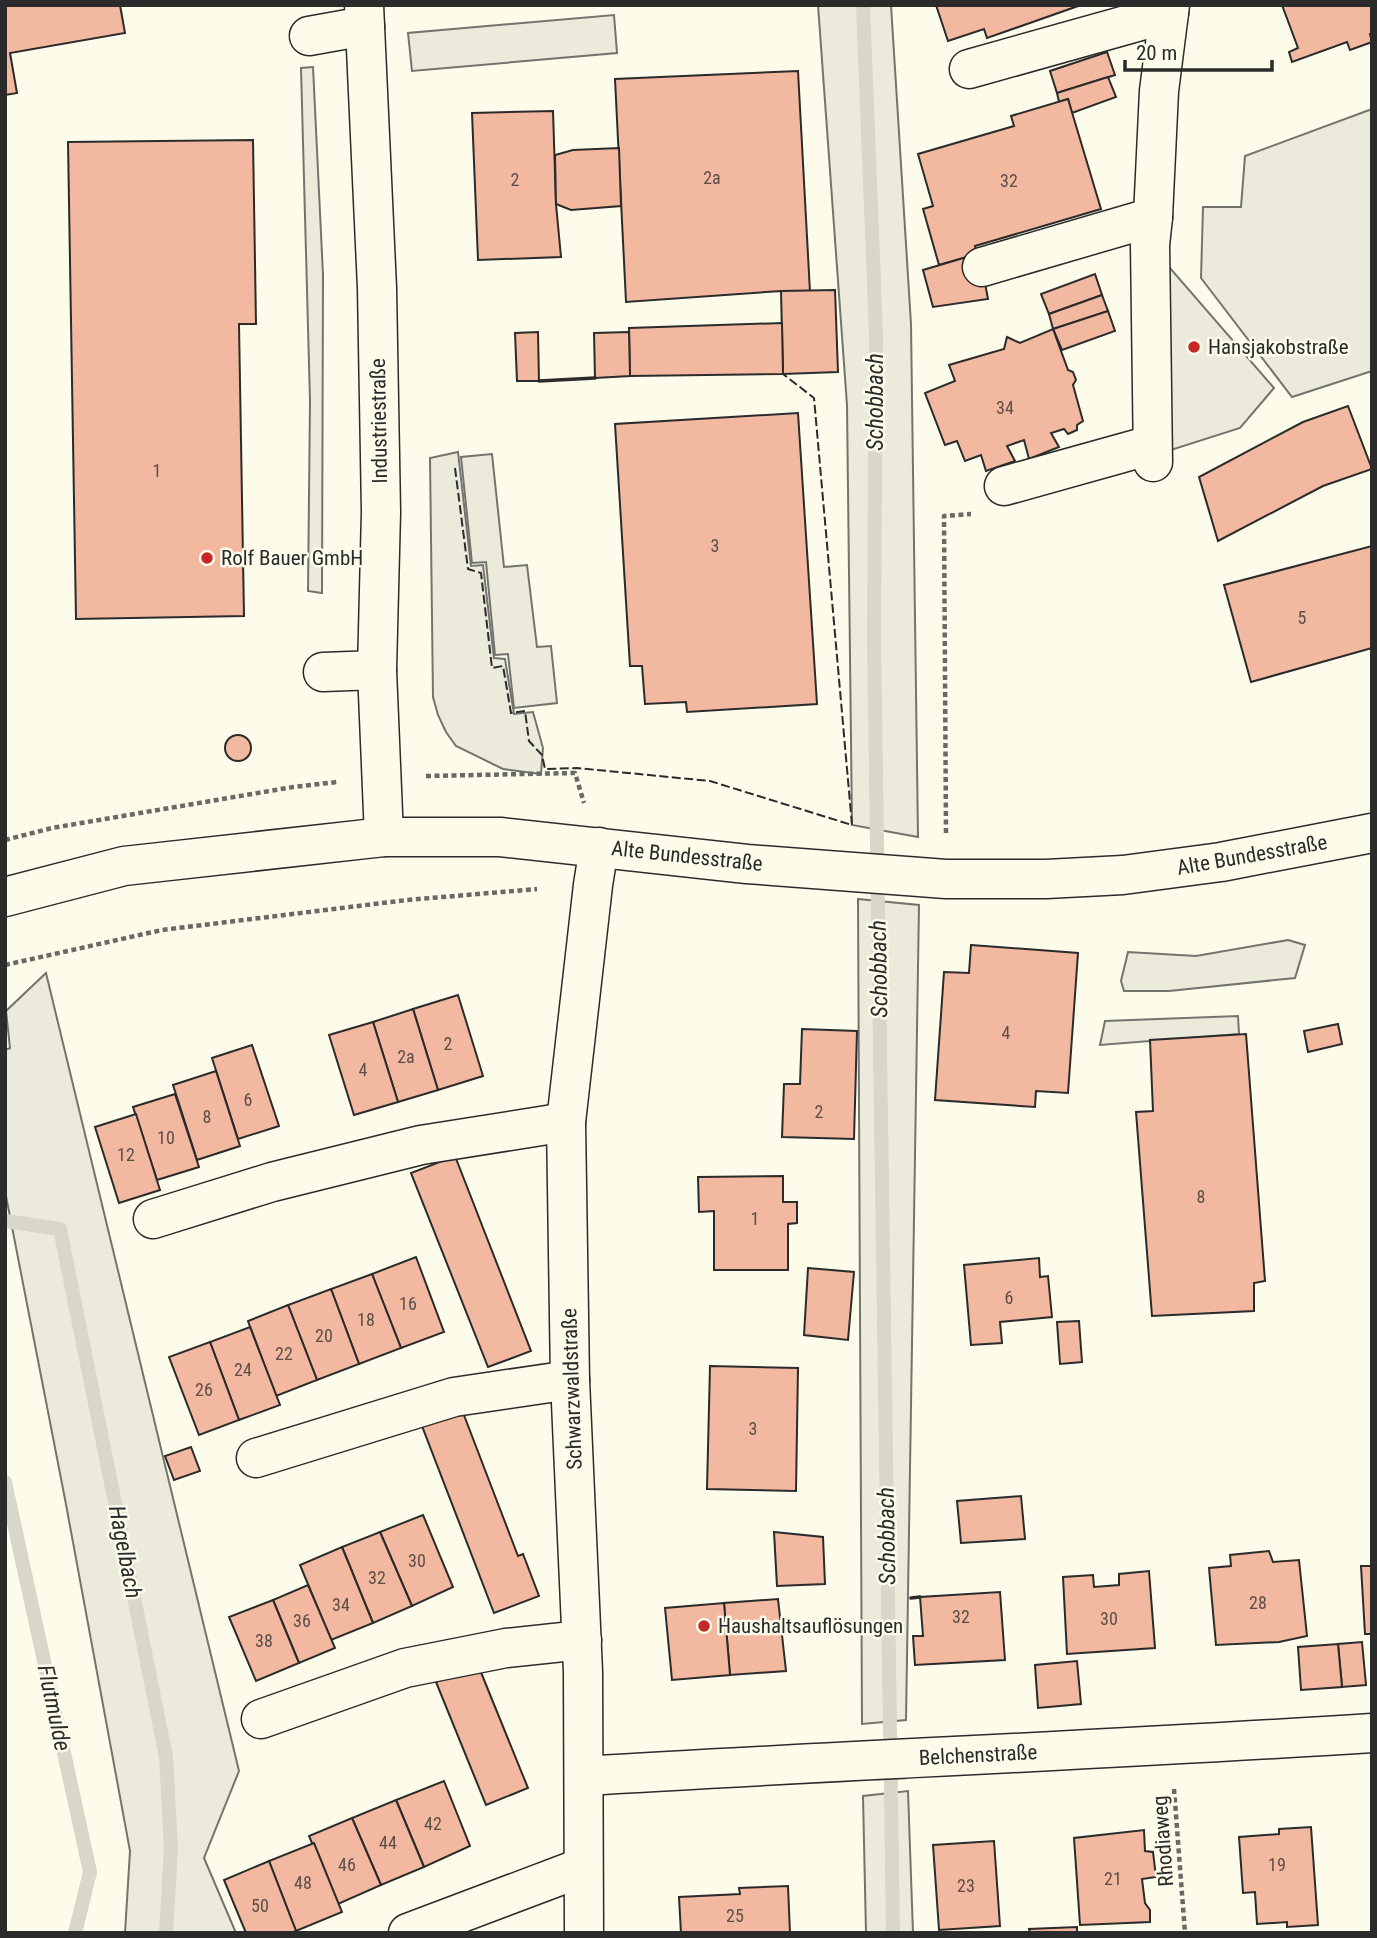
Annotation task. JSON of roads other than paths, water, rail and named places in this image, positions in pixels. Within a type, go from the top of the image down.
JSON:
[{"type":"street","points":[[969,69],[1170,9],[1159,90],[1150,245],[1152,454],[994,499]]},
{"type":"street","points":[[309,36],[364,15]]},
{"type":"street","name":"Industriestraße","points":[[364,15],[377,288],[381,512],[377,670],[384,837]]},
{"type":"street","points":[[982,267],[1153,217]]},
{"type":"street","points":[[323,672],[377,670]]},
{"type":"street","name":"Alte Bundesstraße","points":[[5,897],[124,866],[384,837],[500,837],[931,879],[1046,879],[1123,875],[1221,862],[1372,834]]},
{"type":"street","name":"Schwarzwaldstraße","points":[[584,1933],[582,1640],[570,1380],[566,1122],[599,847]]},
{"type":"street","points":[[153,1219],[272,1182],[421,1145],[566,1122]]},
{"type":"street","points":[[256,1458],[454,1397],[570,1380]]},
{"type":"street","points":[[261,1719],[405,1668],[506,1648],[582,1640]]},
{"type":"street","name":"Belchenstraße","points":[[583,1776],[1372,1733]]},
{"type":"street","points":[[408,1933],[583,1867]]},
{"type":"waterway","name":"Schobbach","points":[[863,5],[876,334],[874,639],[893,1933]]},
{"type":"waterway","name":"Hagelbach","points":[[5,1221],[60,1229],[166,1757],[171,1848],[166,1933]]},
{"type":"waterway","name":"Flutmulde","points":[[5,1482],[90,1872],[75,1933]]},
{"type":"place","name":"Hansjakobstraße","points":[[1194,347]]},
{"type":"place","name":"Rolf Bauer GmbH","points":[[207,558]]},
{"type":"place","name":"Haushaltsauflösungen","points":[[704,1626]]}]
